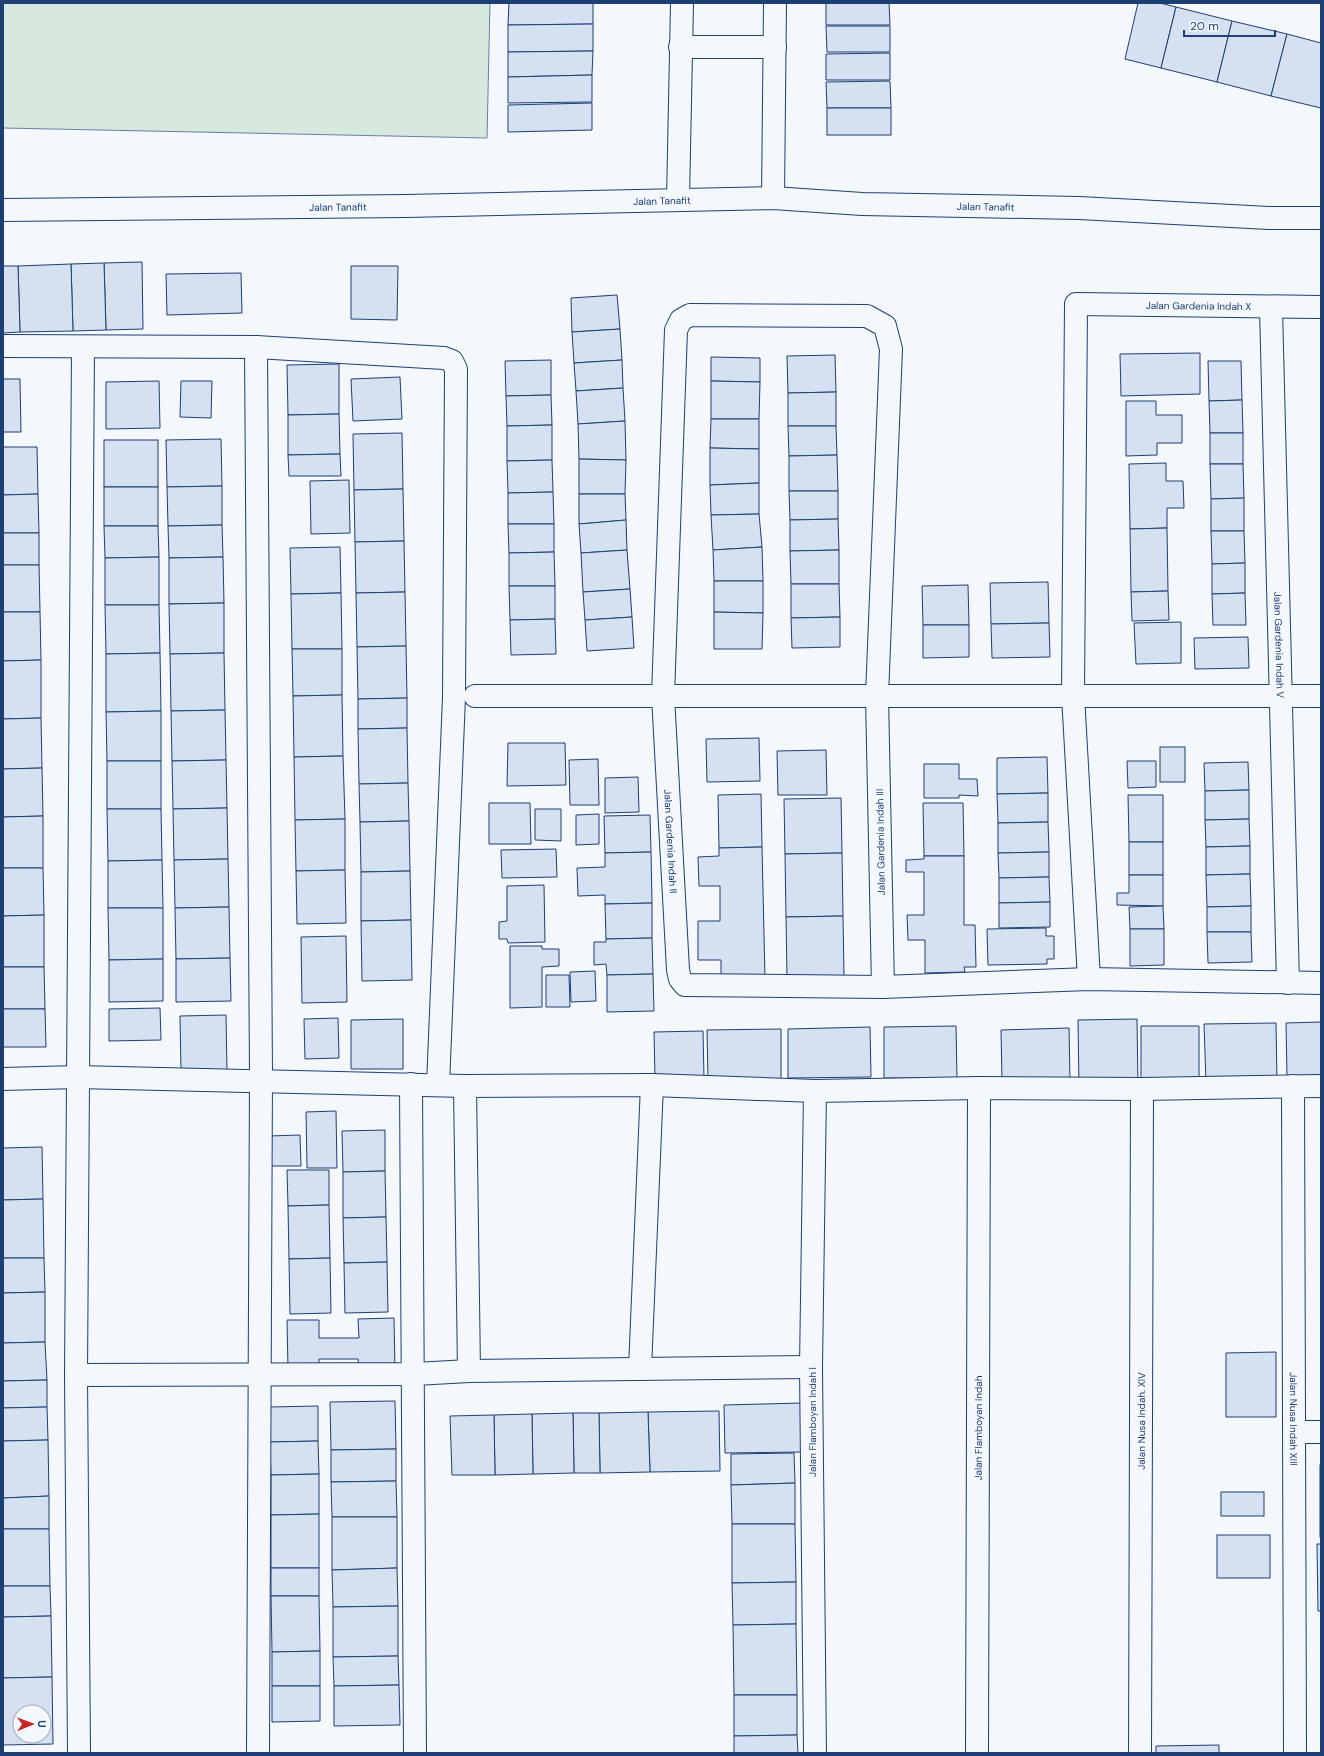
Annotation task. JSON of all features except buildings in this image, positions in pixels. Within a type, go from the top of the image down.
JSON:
[{"type":"street","points":[[678,200],[682,3]]},
{"type":"street","points":[[773,198],[775,3]]},
{"type":"street","points":[[680,48],[775,47]]},
{"type":"street","name":"Jalan Tanafit","points":[[3,210],[406,206],[773,198],[862,204],[1079,208],[1269,218],[1321,218]]},
{"type":"street","name":"Jalan Gardenia Indah X","points":[[1073,695],[1076,304],[1271,308],[1321,307]]},
{"type":"street","name":"Jalan Gardenia Indah V","points":[[1271,308],[1288,983]]},
{"type":"street","name":"Jalan Gardenia Indah III","points":[[663,696],[676,330],[681,320],[690,315],[867,316],[885,326],[891,349],[877,696],[883,987]]},
{"type":"street","points":[[3,346],[256,347],[444,358],[452,361],[456,369],[454,697],[438,1085]]},
{"type":"street","points":[[79,1753],[76,1375],[83,347]]},
{"type":"street","points":[[256,347],[260,1082],[258,1753]]},
{"type":"street","points":[[1073,695],[1089,979]]},
{"type":"street","points":[[475,696],[1321,696]]},
{"type":"street","name":"Jalan Gardenia Indah II","points":[[663,696],[678,970],[680,979],[685,985],[883,987]]},
{"type":"street","points":[[883,987],[1089,979],[1321,983]]},
{"type":"street","points":[[3,1079],[77,1077],[465,1086],[652,1086],[979,1098],[1142,1090],[1321,1086]]},
{"type":"street","points":[[412,1084],[415,1374],[415,1753]]},
{"type":"street","points":[[465,1086],[469,1371]]},
{"type":"street","points":[[640,1369],[652,1086]]},
{"type":"street","name":"Jalan Nusa Indah XIII","points":[[1293,1086],[1295,1753]]},
{"type":"street","name":"Jalan Nusa Indah. XIV","points":[[1140,1753],[1142,1090]]},
{"type":"street","name":"Jalan Flamboyan Indah I","points":[[815,1091],[811,1368],[815,1753]]},
{"type":"street","name":"Jalan Flamboyan Indah","points":[[977,1753],[979,1098]]},
{"type":"street","points":[[76,1375],[415,1374],[469,1371],[811,1368]]},
{"type":"street","points":[[1294,1432],[1321,1432]]},
{"type":"shaded area","points":[[3,3],[490,3],[487,138],[3,128]]}]
